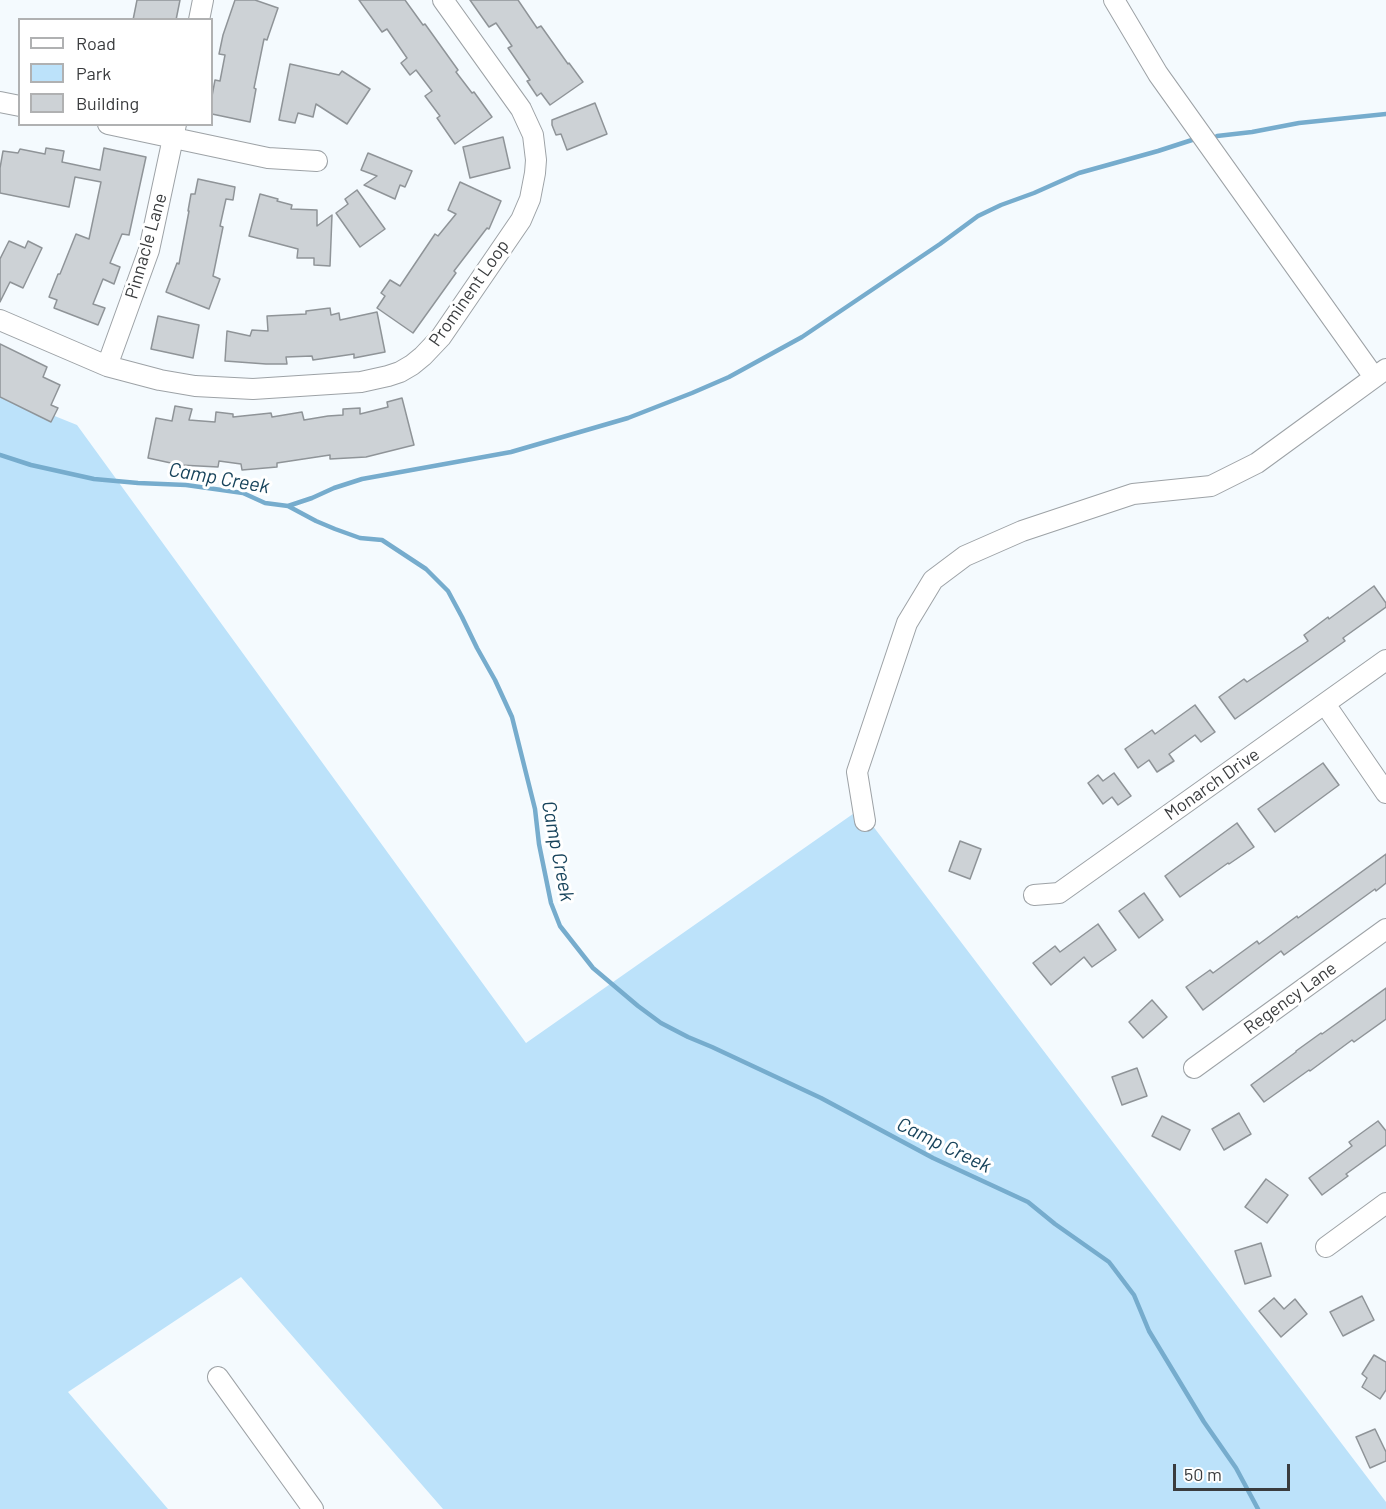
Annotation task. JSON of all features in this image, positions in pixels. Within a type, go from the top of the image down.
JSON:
[{"type":"street","points":[[199,18],[203,0]]},
{"type":"street","name":"Prominent Loop","points":[[0,320],[106,366],[160,380],[195,386],[236,389],[361,382],[400,372],[412,365],[441,338],[521,220],[534,188],[536,160],[533,135],[521,109],[443,0]]},
{"type":"street","points":[[865,821],[857,772],[907,623],[933,580],[965,556],[1033,527],[1132,494],[1211,486],[1257,463],[1380,373],[1158,74],[1114,0]]},
{"type":"street","points":[[0,102],[18,106]]},
{"type":"street","points":[[127,126],[175,131],[268,158],[317,161]]},
{"type":"street","name":"Pinnacle Lane","points":[[106,366],[149,250],[175,131]]},
{"type":"street","name":"Monarch Drive","points":[[1034,895],[1059,893],[1386,660]]},
{"type":"street","points":[[1325,704],[1386,793]]},
{"type":"street","name":"Regency Lane","points":[[1194,1068],[1386,929]]},
{"type":"street","points":[[1326,1247],[1386,1203]]},
{"type":"street","points":[[218,1377],[313,1509]]},
{"type":"green space","points":[[0,394],[77,425],[526,1043],[860,809],[1386,1502],[1386,1509],[443,1509],[241,1277],[68,1392],[168,1509],[0,1509]]},
{"type":"building","points":[[137,0],[180,0],[176,18],[133,18]]},
{"type":"building","points":[[235,0],[255,0],[278,8],[267,40],[264,39],[250,122],[213,114],[215,80],[220,81],[225,55],[219,54]]},
{"type":"building","points":[[359,0],[405,0],[458,70],[456,72],[492,117],[455,144],[437,118],[440,116],[425,96],[432,91],[416,70],[410,75],[401,63],[407,58],[387,29],[382,32]]},
{"type":"building","points":[[470,0],[518,0],[537,28],[541,26],[583,82],[550,105],[541,93],[537,96],[527,81],[530,80],[508,48],[512,46],[496,23],[489,27]]},
{"type":"building","points":[[290,64],[339,75],[342,71],[370,89],[347,124],[316,104],[313,117],[298,113],[295,123],[279,120]]},
{"type":"building","points":[[595,103],[607,134],[567,150],[561,134],[556,135],[552,120]]},
{"type":"building","points":[[503,137],[510,168],[470,178],[463,147]]},
{"type":"building","points":[[46,148],[64,151],[62,162],[100,170],[104,148],[146,157],[129,235],[122,234],[110,263],[120,267],[114,284],[103,279],[93,304],[105,308],[98,325],[54,308],[57,300],[49,297],[76,234],[89,239],[101,182],[75,177],[69,207],[0,193],[3,151],[18,153],[20,149],[45,154]]},
{"type":"building","points":[[368,153],[412,171],[405,187],[400,185],[395,199],[364,185],[377,176],[361,170]]},
{"type":"building","points":[[198,179],[235,187],[233,200],[226,199],[220,226],[223,227],[213,276],[220,279],[209,309],[166,292],[177,263],[179,264],[191,194],[195,194]]},
{"type":"building","points":[[460,182],[501,201],[489,229],[487,228],[454,271],[456,273],[413,333],[377,308],[385,296],[381,293],[390,280],[400,286],[435,234],[438,236],[456,214],[448,210]]},
{"type":"building","points":[[357,190],[385,229],[360,247],[336,213],[348,204],[345,199]]},
{"type":"building","points":[[260,194],[292,205],[291,209],[317,210],[317,226],[332,215],[330,266],[314,265],[314,258],[297,258],[298,249],[249,236]]},
{"type":"building","points":[[9,241],[25,248],[28,241],[42,248],[23,288],[10,282],[0,302],[0,259]]},
{"type":"building","points":[[330,308],[331,315],[339,313],[340,320],[377,312],[385,352],[354,358],[354,354],[313,360],[312,356],[286,357],[287,364],[225,361],[227,331],[250,336],[252,330],[268,331],[267,316],[306,314],[306,311]]},
{"type":"building","points":[[158,316],[199,325],[193,358],[151,349]]},
{"type":"building","points":[[0,344],[47,367],[43,377],[60,385],[51,405],[58,408],[51,422],[0,397]]},
{"type":"building","points":[[402,398],[414,445],[366,457],[330,459],[330,455],[277,463],[277,467],[242,470],[241,464],[219,461],[218,467],[180,465],[148,458],[156,418],[172,421],[175,406],[192,409],[189,420],[215,422],[216,412],[233,414],[233,417],[271,413],[272,417],[302,412],[304,420],[343,415],[343,409],[360,408],[360,414],[388,407],[387,402]]},
{"type":"building","points":[[1374,586],[1386,603],[1386,607],[1343,638],[1345,641],[1235,719],[1219,697],[1244,679],[1247,682],[1308,641],[1304,635]]},
{"type":"building","points":[[1195,705],[1215,732],[1201,742],[1195,735],[1169,754],[1174,761],[1157,772],[1149,760],[1138,768],[1125,749],[1152,730],[1155,734]]},
{"type":"building","points":[[1323,763],[1339,785],[1275,832],[1258,809]]},
{"type":"building","points":[[1114,773],[1131,796],[1118,805],[1112,797],[1103,804],[1088,783],[1098,775],[1103,781]]},
{"type":"building","points":[[1237,823],[1254,847],[1180,897],[1165,876]]},
{"type":"building","points":[[960,841],[981,849],[970,879],[949,871]]},
{"type":"building","points":[[1386,854],[1386,883],[1284,955],[1281,951],[1203,1010],[1186,987],[1210,970],[1213,973],[1257,941],[1259,944]]},
{"type":"building","points":[[1144,893],[1163,920],[1139,938],[1119,911]]},
{"type":"building","points":[[1098,924],[1116,950],[1092,967],[1084,957],[1051,985],[1033,963],[1055,946],[1060,952]]},
{"type":"building","points":[[1386,988],[1386,1019],[1264,1102],[1251,1085]]},
{"type":"building","points":[[1152,1000],[1167,1017],[1143,1038],[1129,1022]]},
{"type":"building","points":[[1137,1068],[1147,1096],[1122,1105],[1112,1077]]},
{"type":"building","points":[[1239,1113],[1251,1134],[1224,1150],[1212,1129]]},
{"type":"building","points":[[1162,1116],[1190,1130],[1180,1150],[1152,1136]]},
{"type":"building","points":[[1378,1121],[1386,1131],[1386,1145],[1322,1195],[1309,1178],[1352,1146],[1349,1142]]},
{"type":"building","points":[[1266,1179],[1288,1195],[1267,1223],[1245,1207]]},
{"type":"building","points":[[1261,1243],[1271,1276],[1245,1284],[1235,1251]]},
{"type":"building","points":[[1362,1296],[1374,1320],[1343,1336],[1330,1312]]},
{"type":"building","points":[[1274,1298],[1284,1309],[1295,1299],[1307,1314],[1281,1337],[1259,1311]]},
{"type":"building","points":[[1374,1355],[1386,1362],[1386,1390],[1380,1399],[1362,1387],[1367,1378],[1362,1374]]},
{"type":"building","points":[[1375,1429],[1386,1452],[1386,1461],[1370,1468],[1356,1437]]},
{"type":"waterway","points":[[1217,136],[1299,123],[1386,114]]},
{"type":"waterway","points":[[288,506],[362,479],[511,452],[628,418],[692,393],[729,377],[802,337],[978,216],[1079,173],[1192,140]]},
{"type":"waterway","name":"Camp Creek","points":[[0,455],[31,465],[94,479],[186,485],[243,493],[265,503],[288,506],[316,521],[360,538],[382,540],[426,569],[448,591],[512,717],[535,809],[539,844],[551,903],[560,926],[593,968],[661,1023],[821,1098],[933,1158],[1028,1202],[1109,1262],[1134,1295],[1149,1331],[1204,1422],[1236,1468],[1258,1509]]}]
